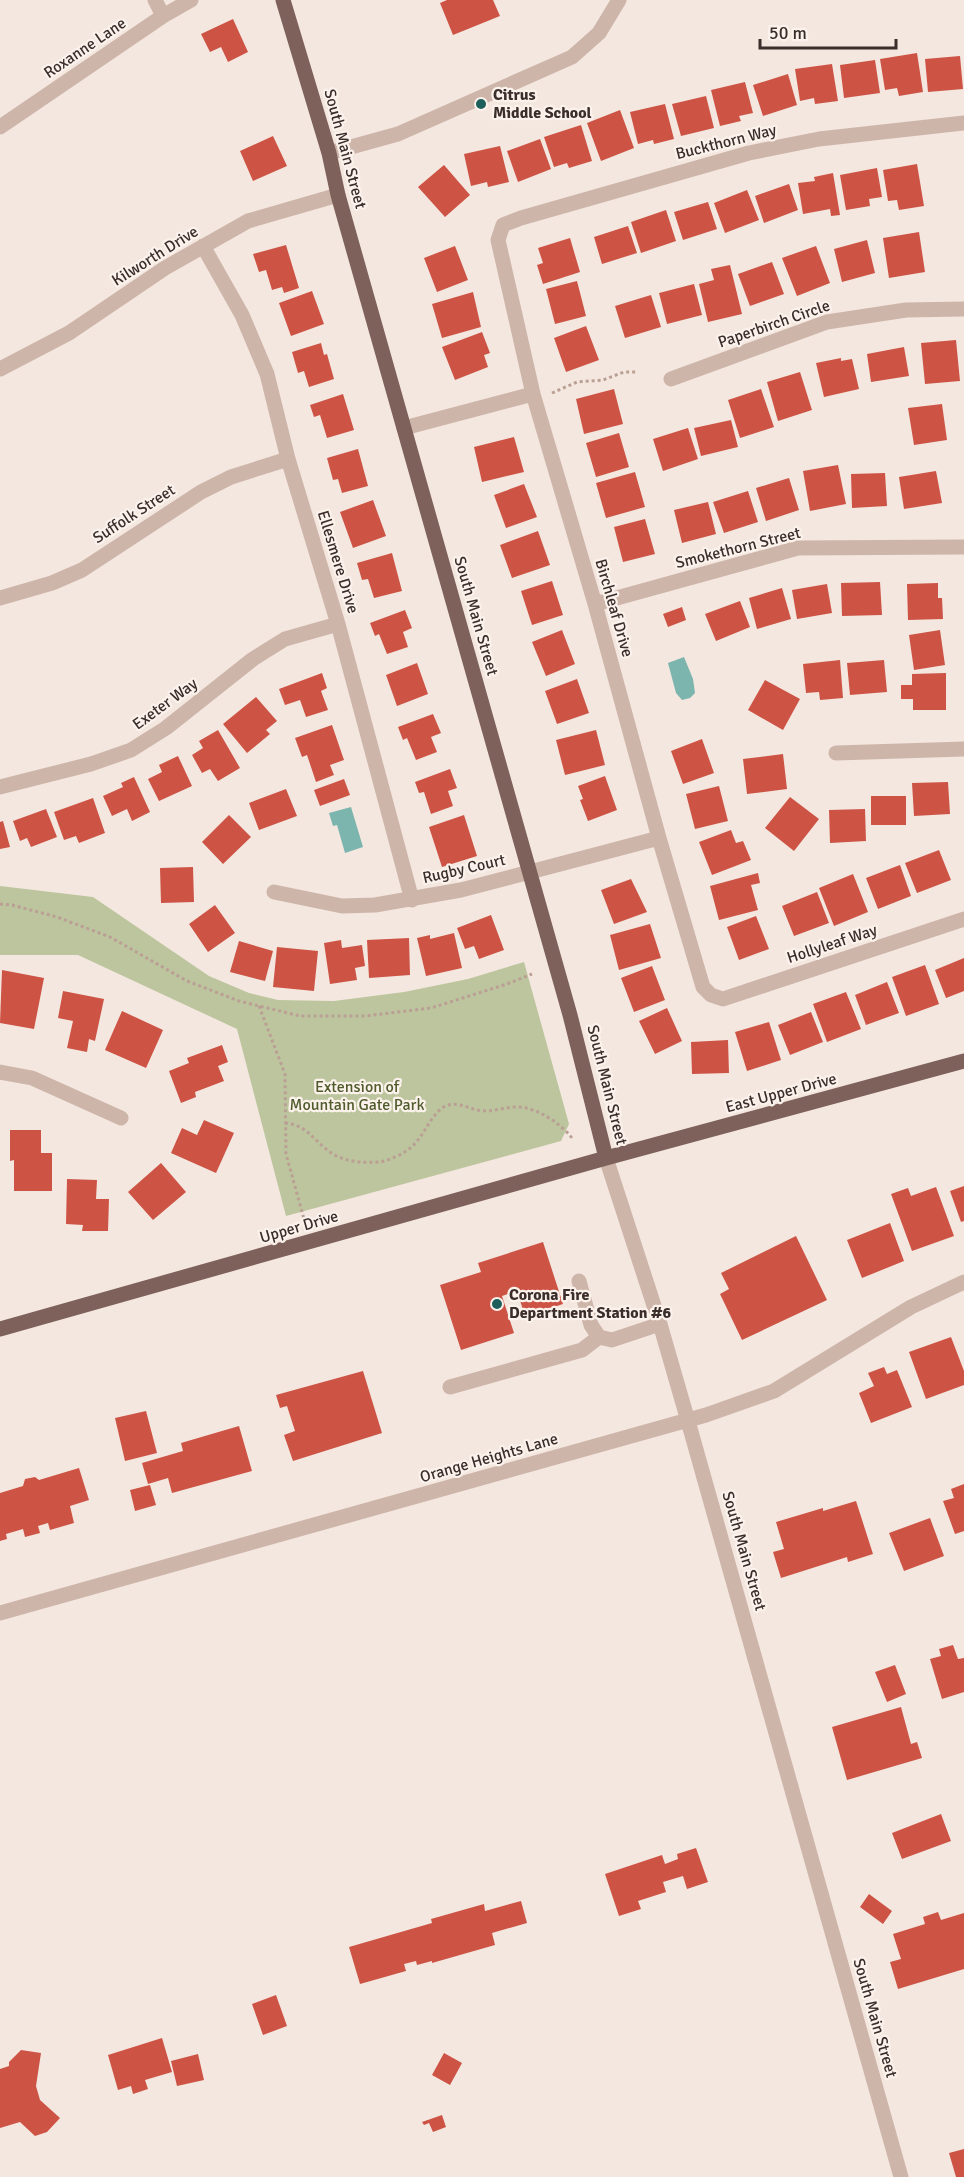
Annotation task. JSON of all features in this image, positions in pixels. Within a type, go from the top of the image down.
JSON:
[{"type":"main road","name":"South Main Street","points":[[283,0],[329,153],[404,428],[570,1015],[606,1158]]},
{"type":"main road","name":"East Upper Drive","points":[[606,1158],[964,1062]]},
{"type":"main road","name":"Upper Drive","points":[[0,1329],[606,1158]]},
{"type":"street","points":[[155,0],[163,16]]},
{"type":"street","name":"Roxanne Lane","points":[[0,127],[163,16],[191,0]]},
{"type":"street","points":[[329,153],[398,134],[572,57],[599,33],[619,0]]},
{"type":"street","name":"Buckthorn Way","points":[[503,225],[520,218],[748,153],[819,139],[964,123]]},
{"type":"street","name":"Kilworth Drive","points":[[0,369],[69,333],[165,268],[248,221],[339,195]]},
{"type":"street","name":"Birchleaf Drive","points":[[503,225],[498,240],[533,394],[703,987],[711,995]]},
{"type":"street","name":"Ellesmere Drive","points":[[204,246],[242,315],[267,374],[288,459],[338,624],[412,900]]},
{"type":"street","name":"Paperbirch Circle","points":[[670,379],[827,322],[906,310],[964,309]]},
{"type":"street","points":[[404,428],[533,394]]},
{"type":"street","name":"Suffolk Street","points":[[0,598],[51,583],[82,570],[201,492],[231,477],[288,459]]},
{"type":"street","name":"Smokethorn Street","points":[[595,604],[798,548],[964,547]]},
{"type":"street","name":"Exeter Way","points":[[0,787],[91,764],[131,750],[166,728],[253,659],[285,639],[338,624]]},
{"type":"street","points":[[836,753],[964,749]]},
{"type":"street","name":"Rugby Court","points":[[274,892],[342,906],[375,905],[412,900],[461,890],[659,838]]},
{"type":"street","name":"Hollyleaf Way","points":[[711,995],[723,999],[964,919]]},
{"type":"street","points":[[0,1071],[32,1078],[121,1118]]},
{"type":"street","name":"South Main Street","points":[[606,1158],[660,1324],[901,2177]]},
{"type":"street","points":[[579,1281],[591,1325],[599,1337],[612,1340],[660,1324]]},
{"type":"street","name":"Orange Heights Lane","points":[[0,1613],[688,1421],[774,1391],[910,1307],[964,1282]]},
{"type":"street","points":[[450,1387],[582,1350],[599,1337]]},
{"type":"path","points":[[552,393],[578,382],[603,380],[624,372],[636,372]]},
{"type":"path","points":[[0,904],[57,917],[110,937],[187,981],[239,1001],[300,1016],[365,1016],[431,1008],[532,974]]},
{"type":"path","points":[[259,1006],[285,1074],[286,1154],[304,1219]]},
{"type":"path","points":[[285,1123],[298,1124],[332,1154],[356,1162],[382,1162],[405,1153],[419,1140],[443,1107],[452,1104],[478,1110],[501,1110],[516,1107],[530,1109],[563,1127],[572,1138]]},
{"type":"green space","name":"Extension of Mountain Gate Park","points":[[0,886],[93,897],[209,976],[249,993],[278,1000],[334,1001],[404,992],[468,979],[524,962],[569,1124],[561,1141],[286,1216],[237,1029],[78,955],[0,955]]},
{"type":"water","points":[[684,657],[693,679],[695,693],[690,698],[682,700],[676,693],[668,663]]},
{"type":"water","points":[[351,807],[363,847],[345,853],[337,825],[333,826],[329,813]]},
{"type":"building","points":[[447,0],[493,0],[500,16],[453,35],[440,3]]},
{"type":"building","points":[[233,19],[248,52],[228,62],[221,47],[210,52],[201,34]]},
{"type":"building","points":[[917,53],[923,92],[899,96],[897,88],[885,90],[880,59]]},
{"type":"building","points":[[960,56],[963,89],[928,92],[925,59]]},
{"type":"building","points":[[875,60],[880,93],[844,98],[840,65]]},
{"type":"building","points":[[832,64],[838,101],[815,104],[814,98],[800,101],[795,69]]},
{"type":"building","points":[[788,74],[797,105],[763,116],[753,85]]},
{"type":"building","points":[[745,82],[753,113],[739,116],[741,121],[720,126],[711,90]]},
{"type":"building","points":[[706,96],[714,128],[681,136],[672,104]]},
{"type":"building","points":[[665,104],[674,139],[654,144],[653,140],[638,144],[630,112]]},
{"type":"building","points":[[620,110],[634,148],[601,161],[587,123]]},
{"type":"building","points":[[581,125],[592,161],[569,168],[567,163],[554,167],[544,137]]},
{"type":"building","points":[[273,136],[287,166],[253,181],[240,151]]},
{"type":"building","points":[[540,139],[551,169],[518,182],[507,151]]},
{"type":"building","points":[[500,146],[509,182],[488,187],[487,182],[471,186],[464,154]]},
{"type":"building","points":[[917,164],[924,206],[899,210],[897,200],[888,201],[883,170]]},
{"type":"building","points":[[444,165],[470,195],[445,217],[418,187]]},
{"type":"building","points":[[877,168],[882,197],[869,199],[870,206],[846,210],[840,175]]},
{"type":"building","points":[[833,173],[840,215],[831,216],[830,209],[803,214],[798,183],[815,181],[814,177]]},
{"type":"building","points":[[789,184],[798,210],[764,223],[755,196]]},
{"type":"building","points":[[747,190],[759,220],[725,233],[714,203]]},
{"type":"building","points":[[708,202],[717,229],[683,240],[674,212]]},
{"type":"building","points":[[666,210],[676,241],[641,253],[631,222]]},
{"type":"building","points":[[628,226],[637,253],[602,264],[594,237]]},
{"type":"building","points":[[919,232],[925,272],[889,278],[883,238]]},
{"type":"building","points":[[570,238],[580,272],[543,284],[537,265],[543,263],[538,248]]},
{"type":"building","points":[[867,240],[875,273],[842,282],[834,249]]},
{"type":"building","points":[[286,245],[299,288],[284,293],[282,287],[272,290],[266,270],[259,272],[253,254]]},
{"type":"building","points":[[455,246],[468,280],[437,292],[424,258]]},
{"type":"building","points":[[816,246],[830,283],[797,296],[782,258]]},
{"type":"building","points":[[772,262],[784,294],[750,306],[738,274]]},
{"type":"building","points":[[730,265],[742,314],[708,322],[699,284],[714,280],[711,269]]},
{"type":"building","points":[[577,281],[586,316],[555,324],[546,289]]},
{"type":"building","points":[[694,284],[702,315],[667,324],[659,293]]},
{"type":"building","points":[[312,291],[324,324],[291,336],[279,303]]},
{"type":"building","points":[[473,292],[481,327],[442,338],[432,304]]},
{"type":"building","points":[[651,295],[661,327],[625,338],[615,306]]},
{"type":"building","points":[[586,326],[599,360],[566,372],[554,338]]},
{"type":"building","points":[[482,332],[490,353],[484,355],[488,367],[455,380],[442,347]]},
{"type":"building","points":[[956,340],[960,381],[925,384],[921,343]]},
{"type":"building","points":[[321,343],[324,355],[327,354],[334,379],[309,387],[304,371],[298,373],[292,352]]},
{"type":"building","points":[[904,347],[909,376],[871,382],[867,354]]},
{"type":"building","points":[[841,358],[841,361],[852,359],[859,389],[824,397],[816,363]]},
{"type":"building","points":[[800,372],[812,410],[778,421],[767,382]]},
{"type":"building","points":[[614,389],[623,424],[584,434],[576,399]]},
{"type":"building","points":[[761,389],[774,427],[740,438],[728,400]]},
{"type":"building","points":[[343,394],[354,430],[327,438],[320,415],[314,417],[310,405]]},
{"type":"building","points":[[942,404],[947,440],[914,445],[908,408]]},
{"type":"building","points":[[731,420],[738,447],[701,456],[694,428]]},
{"type":"building","points":[[688,428],[698,459],[663,471],[653,439]]},
{"type":"building","points":[[619,433],[629,467],[596,477],[586,443]]},
{"type":"building","points":[[514,437],[524,472],[482,482],[474,447]]},
{"type":"building","points":[[358,449],[368,486],[342,493],[338,479],[333,480],[327,458]]},
{"type":"building","points":[[838,465],[846,504],[810,511],[803,471]]},
{"type":"building","points":[[936,471],[942,503],[904,509],[899,477]]},
{"type":"building","points":[[635,472],[645,507],[606,518],[596,483]]},
{"type":"building","points":[[885,473],[887,506],[852,508],[851,474]]},
{"type":"building","points":[[789,478],[799,510],[766,521],[756,488]]},
{"type":"building","points":[[524,484],[537,517],[506,528],[494,495]]},
{"type":"building","points":[[748,491],[758,522],[724,533],[713,502]]},
{"type":"building","points":[[373,500],[386,536],[353,548],[340,512]]},
{"type":"building","points":[[708,502],[716,534],[682,543],[674,510]]},
{"type":"building","points":[[645,519],[655,554],[623,562],[614,527]]},
{"type":"building","points":[[538,531],[550,565],[512,578],[500,545]]},
{"type":"building","points":[[392,553],[402,591],[374,598],[368,579],[362,580],[357,563]]},
{"type":"building","points":[[552,581],[563,615],[532,625],[521,591]]},
{"type":"building","points":[[880,582],[882,615],[842,616],[841,583]]},
{"type":"building","points":[[938,583],[938,598],[942,598],[943,619],[908,620],[907,584]]},
{"type":"building","points":[[827,584],[832,613],[797,619],[792,590]]},
{"type":"building","points":[[782,588],[791,619],[757,629],[749,598]]},
{"type":"building","points":[[740,601],[750,627],[716,641],[705,614]]},
{"type":"building","points":[[682,607],[686,620],[668,627],[663,614]]},
{"type":"building","points":[[405,610],[412,628],[403,632],[408,647],[387,654],[379,634],[375,636],[370,623]]},
{"type":"building","points":[[562,630],[575,664],[546,676],[532,642]]},
{"type":"building","points":[[940,630],[945,665],[914,670],[909,635]]},
{"type":"building","points":[[840,660],[843,698],[820,700],[819,692],[806,693],[803,664]]},
{"type":"building","points":[[884,660],[887,692],[850,695],[847,663]]},
{"type":"building","points":[[417,663],[428,694],[397,706],[386,675]]},
{"type":"building","points":[[322,673],[327,688],[321,691],[328,710],[306,717],[300,700],[285,705],[279,689]]},
{"type":"building","points":[[946,673],[946,710],[913,710],[913,699],[901,699],[901,685],[912,685],[912,674]]},
{"type":"building","points":[[577,679],[589,713],[557,724],[545,691]]},
{"type":"building","points":[[765,680],[800,699],[783,730],[748,710]]},
{"type":"building","points":[[256,697],[277,721],[266,730],[270,734],[247,753],[223,724]]},
{"type":"building","points":[[433,714],[441,733],[431,737],[437,752],[416,760],[407,738],[403,740],[398,727]]},
{"type":"building","points":[[332,725],[344,760],[330,765],[334,775],[316,782],[307,755],[302,757],[295,738]]},
{"type":"building","points":[[218,730],[240,768],[218,781],[210,769],[202,773],[192,755],[203,748],[199,741]]},
{"type":"building","points":[[596,730],[605,765],[565,775],[556,740]]},
{"type":"building","points":[[702,739],[714,773],[683,784],[671,751]]},
{"type":"building","points":[[783,754],[787,789],[747,794],[743,759]]},
{"type":"building","points":[[178,756],[192,786],[159,801],[148,779],[162,772],[159,765]]},
{"type":"building","points":[[450,769],[457,788],[448,791],[453,806],[431,814],[424,792],[419,793],[415,782]]},
{"type":"building","points":[[605,776],[617,810],[588,821],[580,800],[583,799],[578,786]]},
{"type":"building","points":[[134,777],[150,812],[132,821],[127,809],[112,816],[103,796],[123,787],[121,783]]},
{"type":"building","points":[[344,779],[350,795],[320,806],[314,790]]},
{"type":"building","points":[[948,782],[950,814],[914,816],[912,783]]},
{"type":"building","points":[[719,786],[728,821],[695,829],[686,794]]},
{"type":"building","points":[[286,789],[297,816],[259,830],[249,803]]},
{"type":"building","points":[[871,796],[906,796],[906,825],[871,825]]},
{"type":"building","points":[[790,797],[819,819],[794,851],[765,828]]},
{"type":"building","points":[[93,798],[105,833],[79,843],[76,836],[64,840],[54,812]]},
{"type":"building","points":[[46,809],[57,837],[31,847],[27,838],[20,841],[13,821]]},
{"type":"building","points":[[865,809],[866,841],[830,843],[829,810]]},
{"type":"building","points":[[229,815],[251,837],[223,864],[202,842]]},
{"type":"building","points":[[464,815],[477,856],[442,867],[429,827]]},
{"type":"building","points":[[3,821],[10,847],[0,849],[0,822]]},
{"type":"building","points":[[731,830],[736,843],[743,841],[751,860],[712,875],[699,842]]},
{"type":"building","points":[[939,850],[951,880],[917,893],[905,863]]},
{"type":"building","points":[[900,865],[911,896],[878,909],[866,878]]},
{"type":"building","points":[[193,867],[194,902],[161,903],[160,868]]},
{"type":"building","points":[[758,873],[760,883],[751,885],[758,910],[719,920],[710,886]]},
{"type":"building","points":[[853,874],[868,912],[834,926],[819,888]]},
{"type":"building","points":[[631,879],[647,912],[614,924],[601,890]]},
{"type":"building","points":[[817,892],[829,923],[794,936],[782,906]]},
{"type":"building","points":[[215,905],[235,933],[208,952],[189,924]]},
{"type":"building","points":[[491,915],[504,950],[479,959],[474,946],[465,949],[457,928]]},
{"type":"building","points":[[756,916],[769,949],[739,960],[727,927]]},
{"type":"building","points":[[650,924],[661,958],[619,970],[610,935]]},
{"type":"building","points":[[454,933],[462,968],[426,976],[417,938],[430,935],[430,939]]},
{"type":"building","points":[[409,938],[410,975],[369,978],[367,940]]},
{"type":"building","points":[[341,940],[342,948],[362,945],[365,966],[355,968],[357,980],[330,984],[324,943]]},
{"type":"building","points":[[239,941],[273,951],[265,981],[230,972]]},
{"type":"building","points":[[277,947],[318,951],[314,991],[273,987]]},
{"type":"building","points":[[964,958],[964,991],[946,998],[935,970]]},
{"type":"building","points":[[925,965],[939,1004],[906,1016],[892,977]]},
{"type":"building","points":[[652,966],[665,1000],[634,1012],[621,978]]},
{"type":"building","points":[[2,970],[44,978],[34,1029],[0,1023]]},
{"type":"building","points":[[887,982],[899,1013],[866,1025],[855,995]]},
{"type":"building","points":[[63,991],[104,999],[95,1041],[89,1039],[87,1052],[67,1048],[73,1021],[58,1018]]},
{"type":"building","points":[[846,992],[861,1029],[827,1042],[813,1004]]},
{"type":"building","points":[[667,1008],[682,1041],[655,1054],[639,1021]]},
{"type":"building","points":[[122,1011],[163,1030],[146,1068],[105,1050]]},
{"type":"building","points":[[811,1012],[823,1042],[790,1055],[778,1025]]},
{"type":"building","points":[[769,1022],[781,1060],[747,1071],[735,1032]]},
{"type":"building","points":[[728,1040],[729,1073],[692,1074],[691,1042]]},
{"type":"building","points":[[222,1045],[228,1062],[218,1066],[224,1081],[195,1092],[196,1097],[181,1103],[169,1071],[189,1063],[187,1058]]},
{"type":"building","points":[[204,1120],[234,1133],[216,1173],[171,1153],[182,1128],[197,1135]]},
{"type":"building","points":[[10,1130],[41,1130],[41,1153],[52,1153],[52,1191],[14,1191],[14,1160],[10,1161]]},
{"type":"building","points":[[161,1163],[186,1192],[153,1220],[128,1192]]},
{"type":"building","points":[[67,1179],[97,1180],[96,1199],[109,1199],[108,1231],[82,1231],[83,1225],[66,1224]]},
{"type":"building","points":[[964,1186],[964,1221],[961,1222],[950,1191]]},
{"type":"building","points":[[936,1187],[954,1236],[912,1251],[891,1194],[908,1188],[911,1196]]},
{"type":"building","points":[[890,1223],[904,1261],[862,1278],[847,1240]]},
{"type":"building","points":[[796,1236],[827,1300],[742,1340],[720,1294],[729,1289],[721,1273]]},
{"type":"building","points":[[543,1242],[563,1304],[525,1316],[517,1291],[502,1296],[514,1333],[461,1350],[440,1285],[481,1272],[478,1263]]},
{"type":"building","points":[[951,1337],[964,1371],[964,1385],[926,1399],[909,1352]]},
{"type":"building","points":[[884,1367],[887,1374],[897,1370],[912,1407],[871,1423],[859,1393],[874,1386],[868,1373]]},
{"type":"building","points":[[363,1371],[382,1433],[293,1461],[284,1435],[295,1431],[287,1406],[280,1408],[276,1395]]},
{"type":"building","points":[[146,1411],[157,1453],[125,1461],[115,1418]]},
{"type":"building","points":[[239,1426],[252,1471],[172,1493],[168,1478],[148,1484],[142,1463],[183,1451],[181,1443]]},
{"type":"building","points":[[79,1468],[89,1500],[70,1506],[74,1523],[50,1530],[48,1523],[38,1526],[40,1533],[25,1537],[23,1529],[6,1534],[7,1539],[0,1541],[0,1493],[23,1486],[25,1479],[35,1477],[39,1480]]},
{"type":"building","points":[[964,1484],[964,1531],[955,1534],[943,1501],[954,1498],[951,1489]]},
{"type":"building","points":[[150,1485],[156,1505],[135,1511],[130,1490]]},
{"type":"building","points":[[856,1501],[873,1554],[848,1562],[847,1557],[781,1578],[773,1552],[784,1549],[776,1522]]},
{"type":"building","points":[[930,1518],[944,1556],[904,1571],[889,1533]]},
{"type":"building","points":[[953,1645],[958,1659],[964,1658],[964,1692],[942,1699],[930,1659],[941,1656],[939,1649]]},
{"type":"building","points":[[895,1665],[906,1694],[887,1702],[875,1672]]},
{"type":"building","points":[[901,1707],[911,1744],[917,1742],[922,1758],[847,1780],[832,1727]]},
{"type":"building","points":[[941,1814],[951,1841],[902,1859],[892,1833]]},
{"type":"building","points":[[696,1848],[708,1882],[687,1889],[683,1876],[663,1882],[666,1892],[638,1901],[641,1909],[619,1916],[605,1874],[662,1855],[665,1864],[678,1859],[677,1854]]},
{"type":"building","points":[[869,1894],[892,1911],[883,1924],[860,1907]]},
{"type":"building","points":[[521,1901],[527,1923],[492,1933],[495,1945],[432,1963],[432,1961],[417,1965],[416,1961],[404,1964],[406,1971],[360,1984],[349,1947],[432,1923],[431,1919],[484,1904],[485,1911]]},
{"type":"building","points":[[938,1912],[941,1920],[964,1913],[964,1969],[898,1989],[890,1962],[901,1959],[893,1934],[925,1924],[923,1917]]},
{"type":"building","points":[[276,1995],[287,2026],[263,2035],[252,2004]]},
{"type":"building","points":[[162,2038],[172,2072],[145,2080],[148,2089],[133,2094],[131,2086],[118,2090],[108,2055]]},
{"type":"building","points":[[21,2050],[41,2053],[36,2086],[40,2100],[60,2118],[47,2132],[35,2136],[20,2122],[0,2128],[0,2069],[9,2066],[9,2062]]},
{"type":"building","points":[[444,2053],[462,2063],[450,2085],[432,2075]]},
{"type":"building","points":[[198,2054],[204,2080],[177,2086],[171,2061]]},
{"type":"building","points":[[442,2115],[446,2127],[433,2132],[429,2123],[424,2125],[422,2122]]},
{"type":"building","points":[[964,2149],[964,2177],[956,2177],[949,2153]]},
{"type":"place","name":"Citrus Middle School","points":[[481,104]]},
{"type":"place","name":"Corona Fire Department Station #6","points":[[497,1304]]}]
